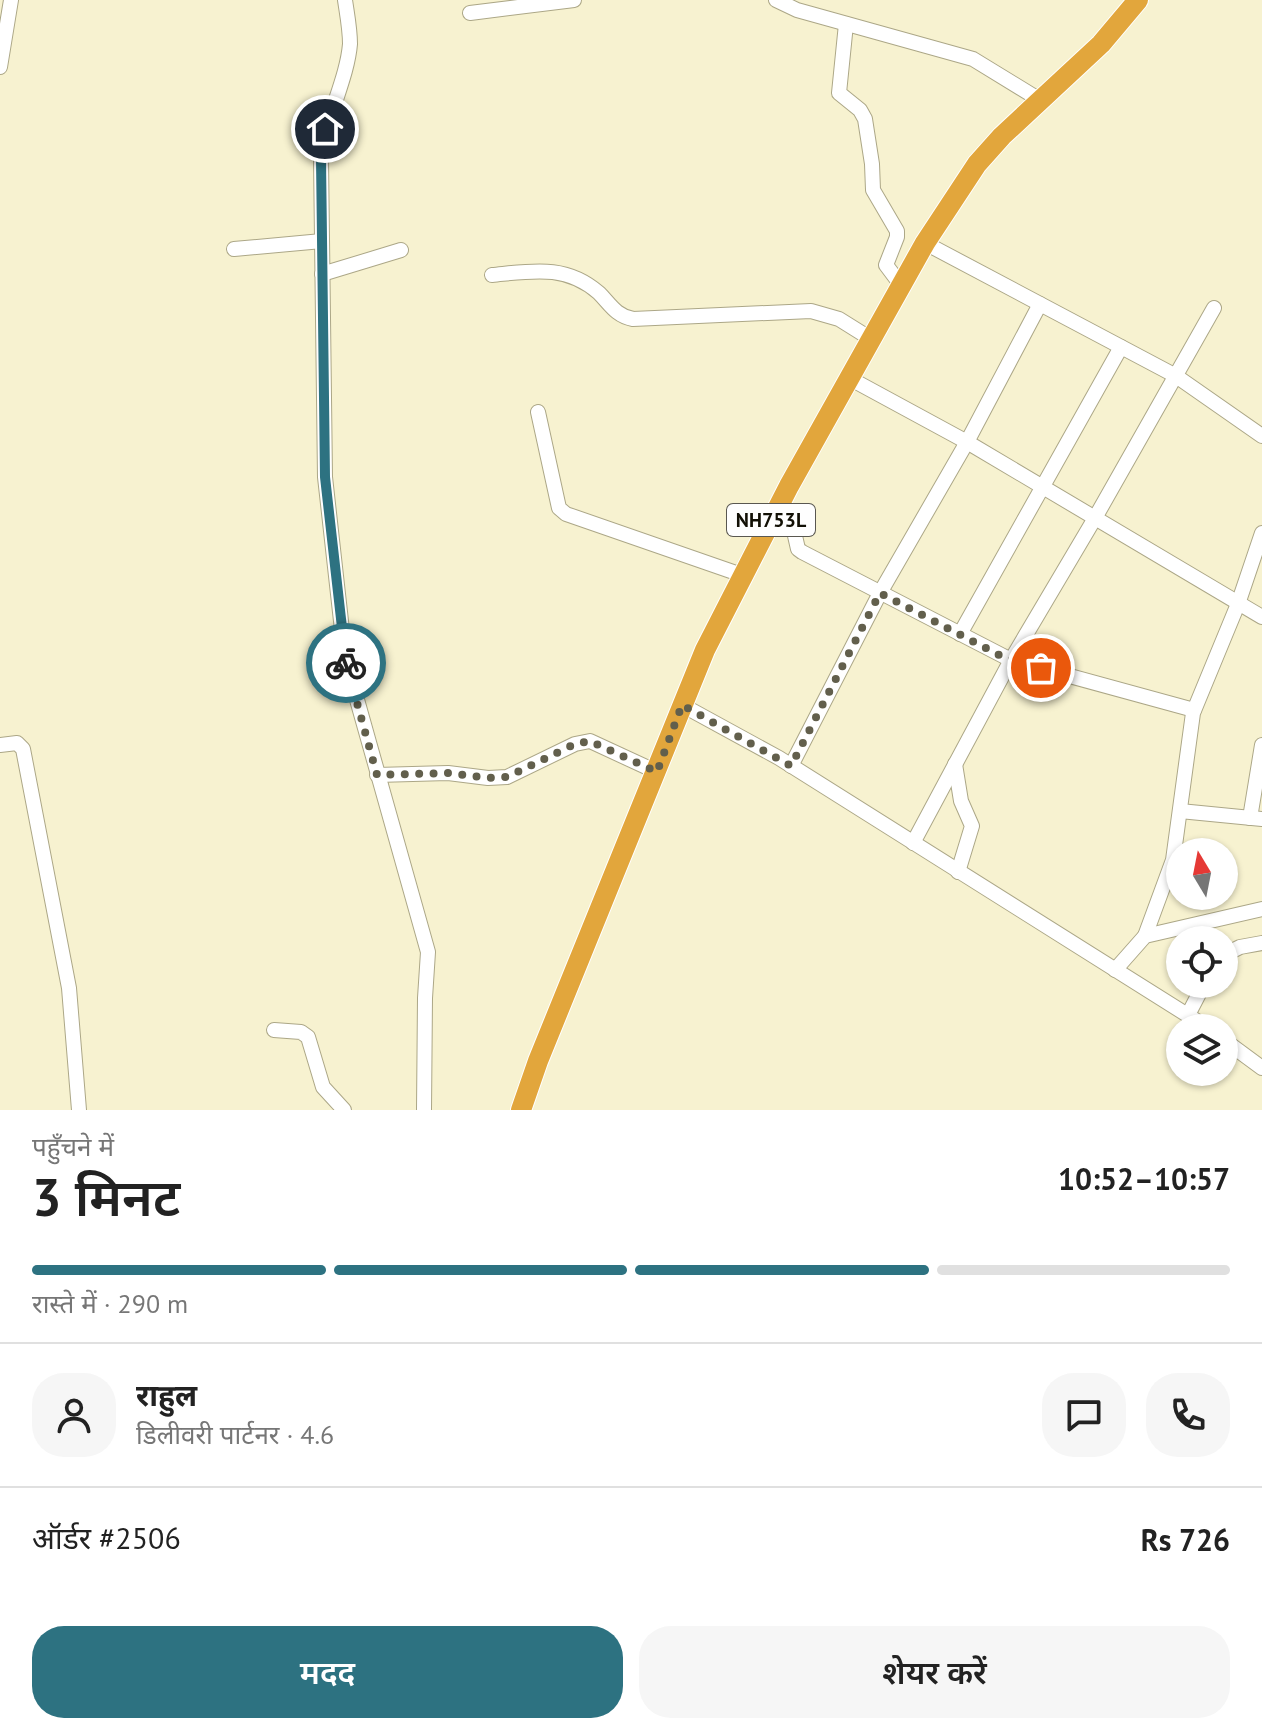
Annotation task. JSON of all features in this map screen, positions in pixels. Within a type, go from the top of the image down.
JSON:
[{"type":"highway","name":"NH753L","points":[[521,1110],[538,1061],[705,650],[780,502],[925,243],[977,164],[1002,136],[1101,44],[1138,0]]},
{"type":"street","points":[[0,67],[11,0]]},
{"type":"street","points":[[345,0],[350,34],[348,54],[323,141],[326,492],[345,657],[428,952],[424,1110]]},
{"type":"street","points":[[470,13],[574,0]]},
{"type":"street","points":[[776,0],[787,7],[973,59],[1040,100]]},
{"type":"street","points":[[846,24],[839,93],[860,110],[865,119],[873,190],[897,231],[886,265],[901,285]]},
{"type":"street","points":[[234,249],[322,241]]},
{"type":"street","points":[[925,243],[1176,376],[1262,436]]},
{"type":"street","points":[[322,274],[401,250]]},
{"type":"street","points":[[492,275],[541,270],[562,272],[590,286],[616,312],[633,319],[811,311],[839,319],[871,339]]},
{"type":"street","points":[[791,766],[880,593],[967,442],[1040,304]]},
{"type":"street","points":[[913,843],[1011,660],[1214,308]]},
{"type":"street","points":[[960,634],[1121,347]]},
{"type":"street","points":[[849,378],[967,442],[1262,617]]},
{"type":"street","points":[[538,412],[559,508],[566,514],[742,575]]},
{"type":"street","points":[[780,502],[793,527],[798,549],[802,552],[1011,660],[1194,710]]},
{"type":"street","points":[[1115,970],[1145,936],[1173,860],[1194,710],[1260,542]]},
{"type":"street","points":[[682,705],[791,766],[1115,970],[1189,1013],[1197,998]]},
{"type":"street","points":[[377,775],[448,773],[507,777],[575,744],[590,741],[657,772]]},
{"type":"street","points":[[0,745],[17,743],[23,749],[70,995],[79,1110]]},
{"type":"street","points":[[1180,811],[1256,818],[1262,745]]},
{"type":"street","points":[[955,764],[961,801],[972,826],[958,872]]},
{"type":"street","points":[[1145,936],[1262,909]]},
{"type":"street","points":[[1238,948],[1262,943]]},
{"type":"street","points":[[274,1030],[301,1032],[308,1037],[323,1087],[344,1110]]},
{"type":"street","points":[[1238,1050],[1262,1068]]},
{"type":"way so far","points":[[346,663],[377,775],[448,773],[488,778],[516,774],[575,744],[590,741],[657,772],[682,705],[791,766],[880,593],[1001,656],[1041,668]]},
{"type":"route","points":[[325,129],[321,159],[325,477],[346,663]]}]
